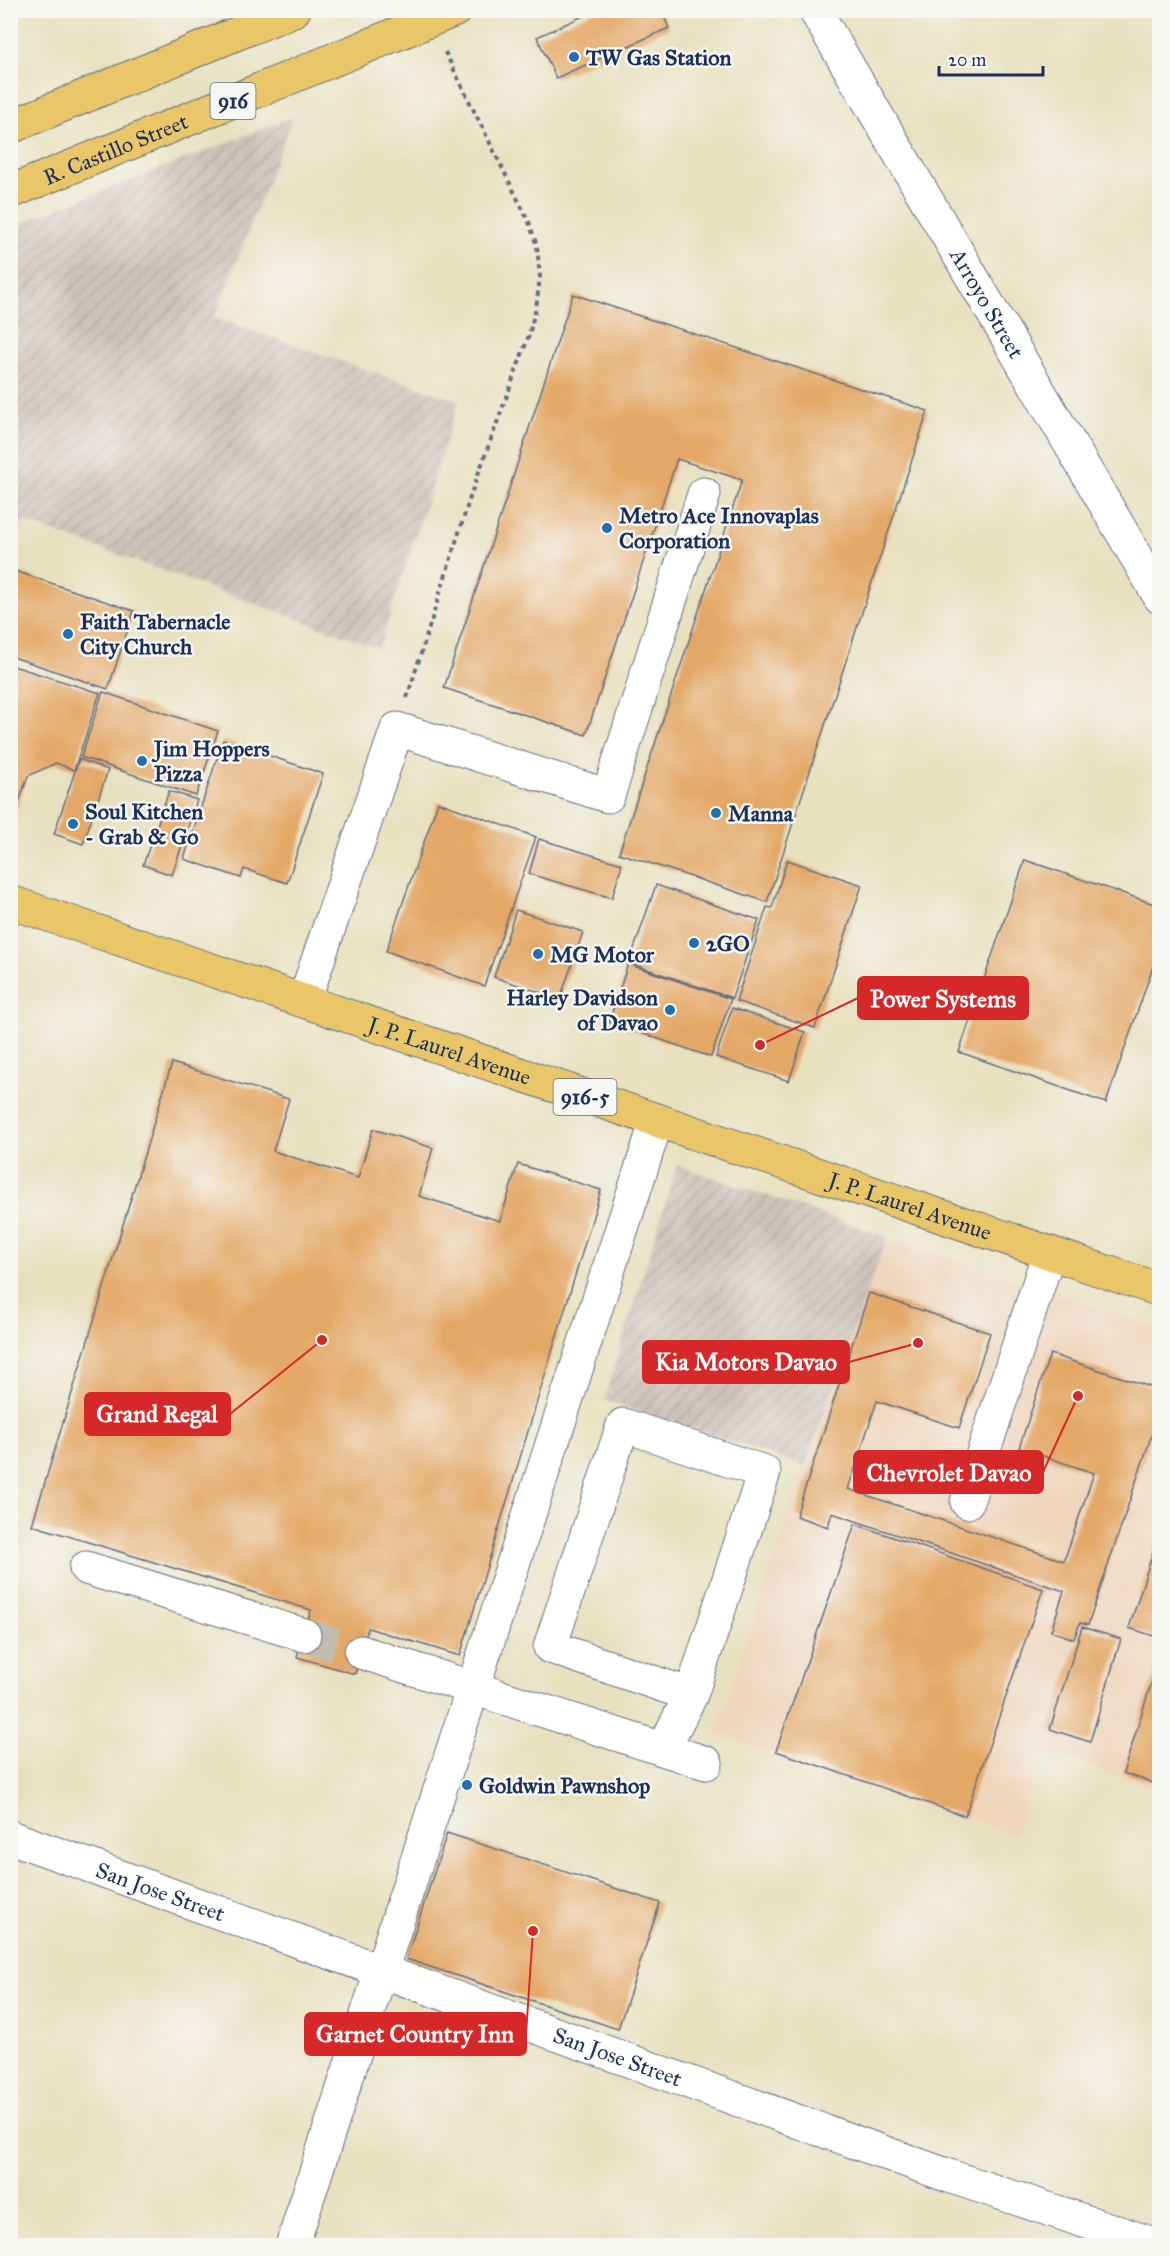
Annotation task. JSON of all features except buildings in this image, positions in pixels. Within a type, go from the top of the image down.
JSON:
[{"type":"main road","points":[[10,127],[294,10]]},
{"type":"main road","name":"R. Castillo Street","points":[[10,192],[442,16]]},
{"type":"main road","name":"J. P. Laurel Avenue","points":[[10,902],[1160,1290]]},
{"type":"street","name":"Arroyo Street","points":[[815,10],[1160,597]]},
{"type":"street","points":[[304,1001],[397,729],[608,796],[704,494]]},
{"type":"street","points":[[292,2246],[657,1120]]},
{"type":"street","points":[[967,1502],[1049,1253]]},
{"type":"street","points":[[663,1749],[691,1695],[764,1472],[623,1425],[550,1647],[691,1695]]},
{"type":"street","points":[[86,1568],[304,1635]]},
{"type":"street","points":[[361,1652],[706,1763]]},
{"type":"street","name":"San Jose Street","points":[[10,1837],[950,2176],[1159,2246]]},
{"type":"path","points":[[397,729],[472,491],[528,338],[536,308],[540,277],[537,246],[529,222],[442,16]]},
{"type":"shaded area","points":[[293,117],[214,318],[459,401],[379,648],[23,521],[11,558],[11,227]]},
{"type":"shaded area","points":[[677,1165],[887,1237],[805,1466],[604,1400]]},
{"type":"shaded area","points":[[887,1237],[1159,1328],[1159,1790],[1042,1751],[1015,1835],[716,1734],[805,1466]]},
{"type":"tunnel","points":[[304,1635],[361,1652]]},
{"type":"place","name":"TW Gas Station","points":[[574,57]]},
{"type":"place","name":"Metro Ace Innovaplas Corporation","points":[[607,528]]},
{"type":"place","name":"Faith Tabernacle City Church","points":[[68,634]]},
{"type":"place","name":"Jim Hoppers Pizza","points":[[142,761]]},
{"type":"place","name":"Manna","points":[[716,813]]},
{"type":"place","name":"Soul Kitchen - Grab & Go","points":[[73,824]]},
{"type":"place","name":"2GO","points":[[694,943]]},
{"type":"place","name":"MG Motor","points":[[538,954]]},
{"type":"place","name":"Harley Davidson of Davao","points":[[670,1010]]},
{"type":"place","name":"Power Systems","points":[[760,1045]]},
{"type":"place","name":"Grand Regal","points":[[322,1340]]},
{"type":"place","name":"Kia Motors Davao","points":[[918,1343]]},
{"type":"place","name":"Chevrolet Davao","points":[[1078,1396]]},
{"type":"place","name":"Goldwin Pawnshop","points":[[467,1785]]},
{"type":"place","name":"Garnet Country Inn","points":[[533,1931]]}]
